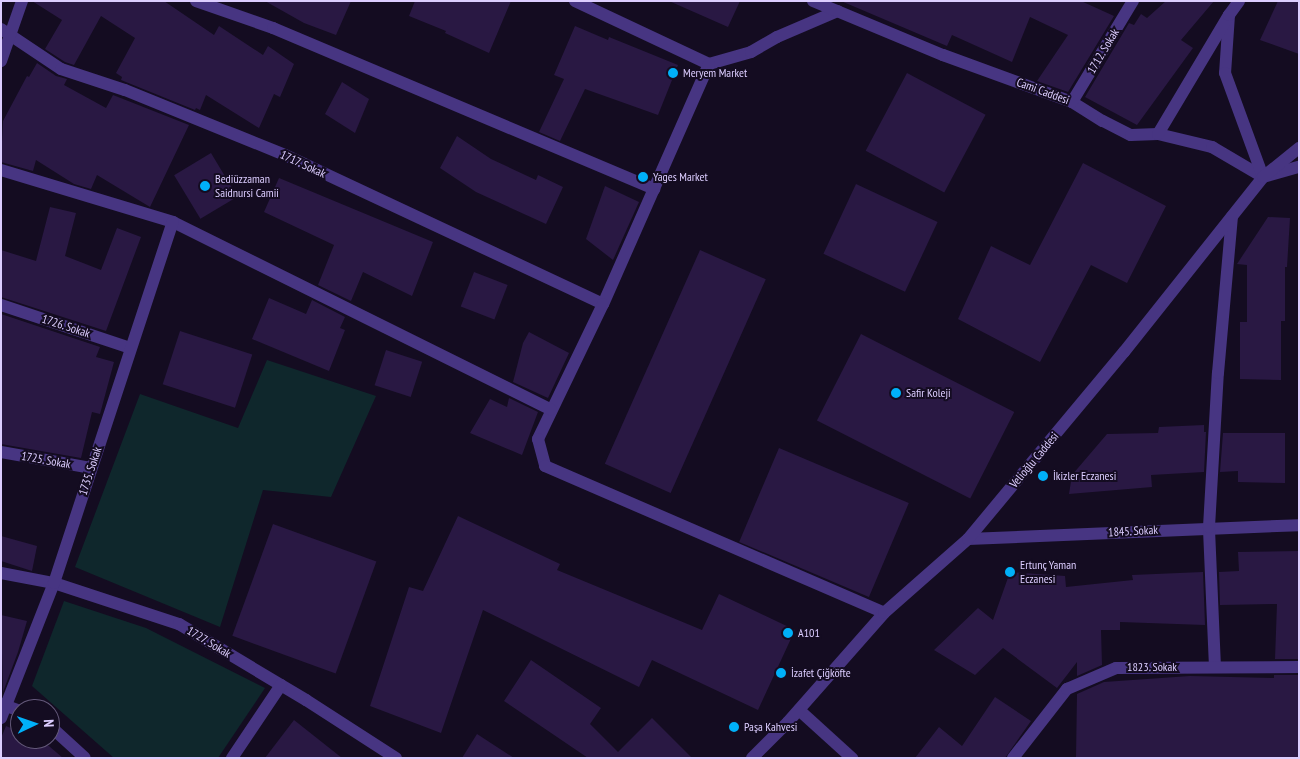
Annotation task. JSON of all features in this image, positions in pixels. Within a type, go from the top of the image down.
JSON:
[{"type":"street","points":[[1,61],[6,31],[22,1]]},
{"type":"street","points":[[196,1],[273,28],[654,189]]},
{"type":"street","points":[[575,1],[709,64],[751,52],[777,37],[838,12]]},
{"type":"street","name":"Cami Caddesi","points":[[813,1],[943,55],[1072,102],[1131,135],[1158,134],[1212,147],[1263,177]]},
{"type":"street","name":"1712. Sokak","points":[[1072,102],[1133,1]]},
{"type":"street","points":[[1158,134],[1239,1]]},
{"type":"street","points":[[1229,15],[1225,73],[1263,177],[1299,167]]},
{"type":"street","name":"1717. Sokak","points":[[6,31],[61,69],[126,90],[285,155],[603,304]]},
{"type":"street","points":[[709,64],[603,304],[538,439],[545,466],[884,613]]},
{"type":"street","name":"Velioğlu Caddesi","points":[[752,758],[799,710],[884,613],[968,539],[1263,177],[1299,148]]},
{"type":"street","points":[[1,170],[173,222],[551,410]]},
{"type":"street","points":[[1215,667],[1209,527],[1218,373],[1232,217]]},
{"type":"street","name":"1735. Sokak","points":[[1,718],[4,704],[54,583],[173,222]]},
{"type":"street","name":"1726. Sokak","points":[[1,305],[130,348]]},
{"type":"street","name":"1725. Sokak","points":[[1,452],[91,468]]},
{"type":"street","name":"1845. Sokak","points":[[968,539],[1209,527],[1299,525]]},
{"type":"street","name":"1727. Sokak","points":[[1,572],[54,583],[180,624],[396,758]]},
{"type":"street","name":"1823. Sokak","points":[[1013,758],[1066,689],[1116,668],[1299,667]]},
{"type":"street","points":[[232,758],[281,685]]},
{"type":"street","points":[[799,710],[852,758]]},
{"type":"street","points":[[60,735],[85,758]]},
{"type":"green space","points":[[267,360],[376,396],[331,497],[263,490],[220,627],[75,567],[140,394],[238,428]]},
{"type":"green space","points":[[64,601],[146,628],[265,688],[218,758],[114,758],[60,711],[60,699],[47,699],[32,686]]},
{"type":"building","points":[[32,1],[164,1],[214,35],[219,26],[263,55],[268,46],[294,64],[280,97],[274,94],[259,128],[206,95],[200,110],[196,108],[195,110],[121,80],[122,77],[116,73],[135,38],[101,16],[74,65],[65,62],[45,49],[62,20]]},
{"type":"building","points":[[265,1],[351,1],[336,35],[304,23]]},
{"type":"building","points":[[415,1],[511,1],[489,53],[445,33],[446,31],[409,16]]},
{"type":"building","points":[[669,1],[740,1],[728,27]]},
{"type":"building","points":[[841,1],[1081,1],[1114,16],[1068,92],[1037,81],[1068,35],[1030,17],[1012,62],[952,35],[947,46]]},
{"type":"building","points":[[1166,1],[1214,1],[1181,40],[1193,48],[1137,125],[1085,97],[1129,23],[1134,25],[1141,14],[1147,18]]},
{"type":"building","points":[[1278,1],[1299,1],[1299,54],[1260,40]]},
{"type":"building","points":[[575,26],[608,40],[609,37],[678,65],[658,115],[585,89],[560,141],[539,132],[564,79],[554,75]]},
{"type":"building","points":[[37,63],[56,76],[67,79],[64,85],[106,108],[113,95],[189,125],[150,207],[97,175],[91,189],[74,184],[36,160],[33,171],[1,162],[3,121],[27,76],[29,77]]},
{"type":"building","points":[[907,73],[986,115],[944,192],[866,151]]},
{"type":"building","points":[[342,82],[369,99],[355,133],[325,114]]},
{"type":"building","points":[[457,136],[491,159],[536,180],[538,175],[563,187],[546,224],[476,192],[440,168]]},
{"type":"building","name":"Bediüzzaman Saidnursi Camii","points":[[211,153],[237,197],[200,219],[174,175]]},
{"type":"building","points":[[1083,163],[1166,206],[1127,283],[1091,265],[1040,362],[958,319],[991,246],[1030,265]]},
{"type":"building","points":[[279,178],[433,242],[412,296],[363,272],[351,301],[318,285],[334,245],[264,212]]},
{"type":"building","points":[[856,184],[938,222],[905,292],[823,254]]},
{"type":"building","points":[[605,186],[639,202],[613,260],[586,239]]},
{"type":"building","points":[[50,207],[76,213],[65,256],[101,270],[117,228],[141,237],[106,331],[1,297],[1,250],[36,261]]},
{"type":"building","points":[[1268,217],[1290,218],[1287,267],[1285,267],[1285,321],[1281,321],[1281,380],[1240,379],[1240,322],[1247,322],[1247,265],[1237,264]]},
{"type":"building","points":[[700,250],[766,279],[671,493],[605,464]]},
{"type":"building","points":[[474,272],[508,285],[494,319],[461,307]]},
{"type":"building","points":[[269,298],[306,314],[312,300],[345,317],[340,328],[345,330],[329,371],[252,339]]},
{"type":"building","points":[[1,314],[100,347],[96,357],[114,362],[100,414],[92,412],[81,458],[1,444]]},
{"type":"building","points":[[180,331],[252,354],[235,408],[163,384]]},
{"type":"building","points":[[529,332],[569,353],[548,398],[513,382],[523,343]]},
{"type":"building","points":[[861,334],[1014,412],[970,499],[817,420]]},
{"type":"building","points":[[386,350],[422,362],[411,397],[375,385]]},
{"type":"building","points":[[509,398],[538,412],[522,455],[470,433],[490,399],[507,407]]},
{"type":"building","points":[[1204,425],[1204,432],[1206,432],[1204,472],[1151,475],[1152,487],[1069,494],[1072,475],[1107,434],[1158,433],[1159,427]]},
{"type":"building","points":[[1223,433],[1285,433],[1285,483],[1238,482],[1238,471],[1220,472]]},
{"type":"building","points":[[779,448],[909,503],[869,597],[739,542]]},
{"type":"building","points":[[458,516],[560,564],[557,570],[702,630],[719,594],[795,630],[758,710],[652,660],[639,687],[483,610],[441,733],[370,706],[409,587],[423,591]]},
{"type":"building","points":[[273,524],[376,562],[336,673],[232,636]]},
{"type":"building","points":[[1,536],[37,546],[32,571],[1,561]]},
{"type":"building","points":[[1299,551],[1299,659],[1275,659],[1277,604],[1220,605],[1219,572],[1239,571],[1238,552]]},
{"type":"building","points":[[1010,572],[1065,576],[1066,587],[1133,580],[1132,575],[1203,572],[1205,625],[1120,622],[1120,630],[1101,630],[1102,665],[1077,676],[1077,662],[1057,688],[1003,648],[975,675],[934,650],[978,608],[993,620]]},
{"type":"building","points":[[1,615],[27,621],[3,692]]},
{"type":"building","points":[[531,660],[601,708],[590,724],[618,752],[652,718],[692,758],[588,758],[504,701]]},
{"type":"building","points":[[1274,675],[1299,675],[1299,758],[1076,758],[1077,694],[1104,682],[1190,676],[1274,678]]},
{"type":"building","points":[[995,697],[1031,721],[1005,758],[915,758],[939,727],[962,746]]},
{"type":"building","points":[[294,720],[342,758],[265,758]]},
{"type":"building","points":[[6,726],[10,728],[10,749],[52,749],[63,758],[1,758],[1,738]]},
{"type":"building","points":[[477,734],[514,758],[462,758]]},
{"type":"place","name":"Meryem Market","points":[[673,73]]},
{"type":"place","name":"Yages Market","points":[[643,177]]},
{"type":"place","name":"Bediüzzaman Saidnursi Camii","points":[[205,186]]},
{"type":"place","name":"Safir Koleji","points":[[896,393]]},
{"type":"place","name":"İkizler Eczanesi","points":[[1043,476]]},
{"type":"place","name":"Ertunç Yaman Eczanesi","points":[[1010,572]]},
{"type":"place","name":"A101","points":[[788,633]]},
{"type":"place","name":"İzafet Çiğköfte","points":[[781,673]]},
{"type":"place","name":"Paşa Kahvesi","points":[[734,727]]}]
